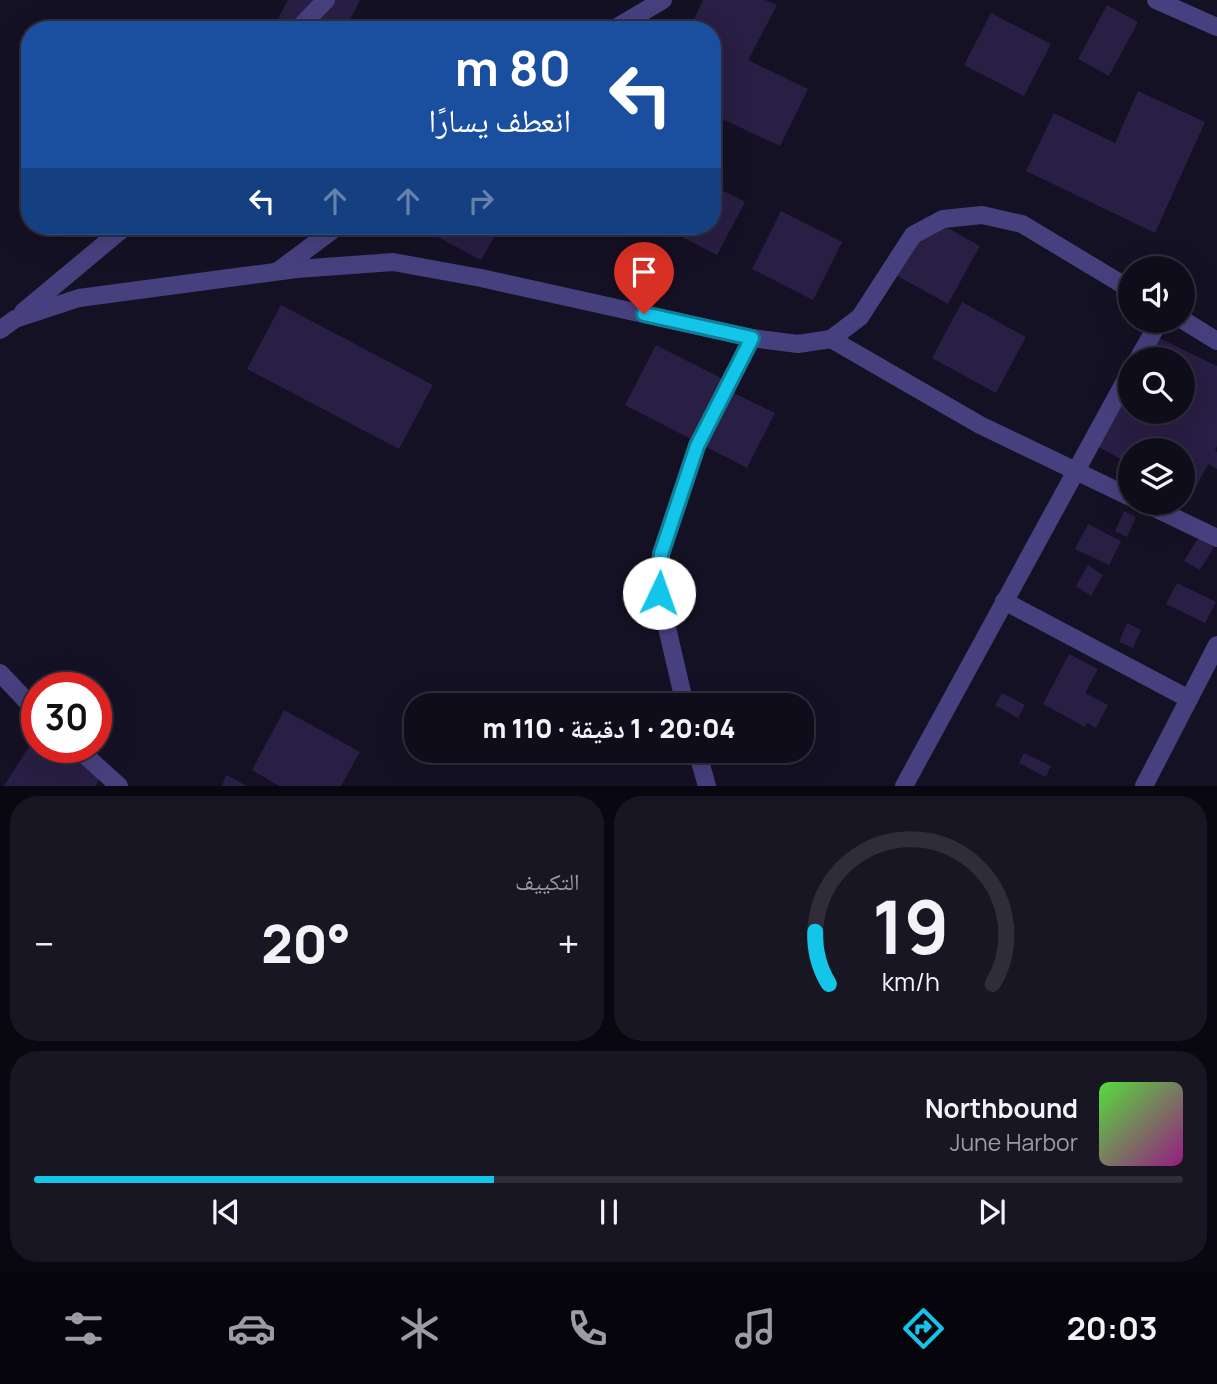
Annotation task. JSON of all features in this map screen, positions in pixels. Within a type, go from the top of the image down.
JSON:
[{"type":"street","points":[[306,21],[326,0]]},
{"type":"street","points":[[627,21],[663,0]]},
{"type":"street","points":[[1156,0],[1217,27]]},
{"type":"street","points":[[15,319],[79,298],[278,271],[393,262],[481,278],[752,338],[798,344],[831,339],[860,317],[913,235],[943,219],[982,215],[1022,224],[1118,282]]},
{"type":"street","points":[[0,330],[116,235]]},
{"type":"street","points":[[278,271],[326,235]]},
{"type":"street","points":[[1195,327],[1217,341]]},
{"type":"street","points":[[682,693],[659,593],[661,554],[697,446],[752,338]]},
{"type":"street","points":[[831,339],[980,425],[1118,490]]},
{"type":"street","points":[[904,786],[1118,394]]},
{"type":"street","points":[[1169,515],[1217,538]]},
{"type":"street","points":[[1004,601],[1189,699]]},
{"type":"street","points":[[1144,786],[1217,645]]},
{"type":"street","points":[[0,673],[21,695]]},
{"type":"street","points":[[94,763],[119,786]]},
{"type":"street","points":[[700,763],[707,786]]},
{"type":"building","points":[[288,0],[360,0],[350,21],[277,21]]},
{"type":"building","points":[[703,0],[765,0],[777,5],[748,60],[808,89],[780,146],[721,118],[721,21],[693,21]]},
{"type":"building","points":[[1107,5],[1138,22],[1109,76],[1078,59]]},
{"type":"building","points":[[991,13],[1051,44],[1024,96],[964,65]]},
{"type":"building","points":[[1138,91],[1205,122],[1155,233],[1026,171],[1054,113],[1115,143]]},
{"type":"building","points":[[721,190],[745,202],[717,255],[678,235],[721,235]]},
{"type":"building","points":[[781,211],[842,242],[813,300],[752,269]]},
{"type":"building","points":[[926,216],[980,246],[948,304],[894,274]]},
{"type":"building","points":[[434,235],[495,235],[481,260]]},
{"type":"building","points":[[962,302],[1026,337],[996,393],[932,358]]},
{"type":"building","points":[[281,305],[433,385],[399,449],[247,369]]},
{"type":"building","points":[[1153,335],[1178,347],[1146,347]]},
{"type":"building","points":[[656,345],[723,379],[730,391],[775,413],[747,468],[625,405]]},
{"type":"building","points":[[1195,355],[1217,366],[1217,469],[1208,464],[1195,488],[1195,438],[1118,438],[1118,457],[1095,445],[1118,400],[1118,424],[1195,424]]},
{"type":"building","points":[[1122,515],[1136,517],[1127,537],[1115,531]]},
{"type":"building","points":[[1088,524],[1121,541],[1109,565],[1075,549]]},
{"type":"building","points":[[1198,538],[1214,547],[1200,570],[1184,561]]},
{"type":"building","points":[[1088,565],[1103,575],[1091,596],[1076,586]]},
{"type":"building","points":[[1177,583],[1216,602],[1205,623],[1166,604]]},
{"type":"building","points":[[1127,623],[1141,630],[1133,648],[1119,642]]},
{"type":"building","points":[[1069,654],[1098,669],[1085,693],[1108,705],[1096,728],[1087,723],[1085,727],[1043,704]]},
{"type":"building","points":[[1002,693],[1025,705],[1018,718],[995,705]]},
{"type":"building","points":[[284,710],[360,752],[341,786],[279,786],[252,770]]},
{"type":"building","points":[[1024,753],[1051,766],[1046,777],[1019,763]]},
{"type":"building","points":[[21,759],[21,763],[80,763],[99,778],[96,786],[4,786]]},
{"type":"building","points":[[226,775],[247,786],[222,786]]},
{"type":"route","points":[[644,314],[752,338],[697,446],[661,554],[659,593]]}]
